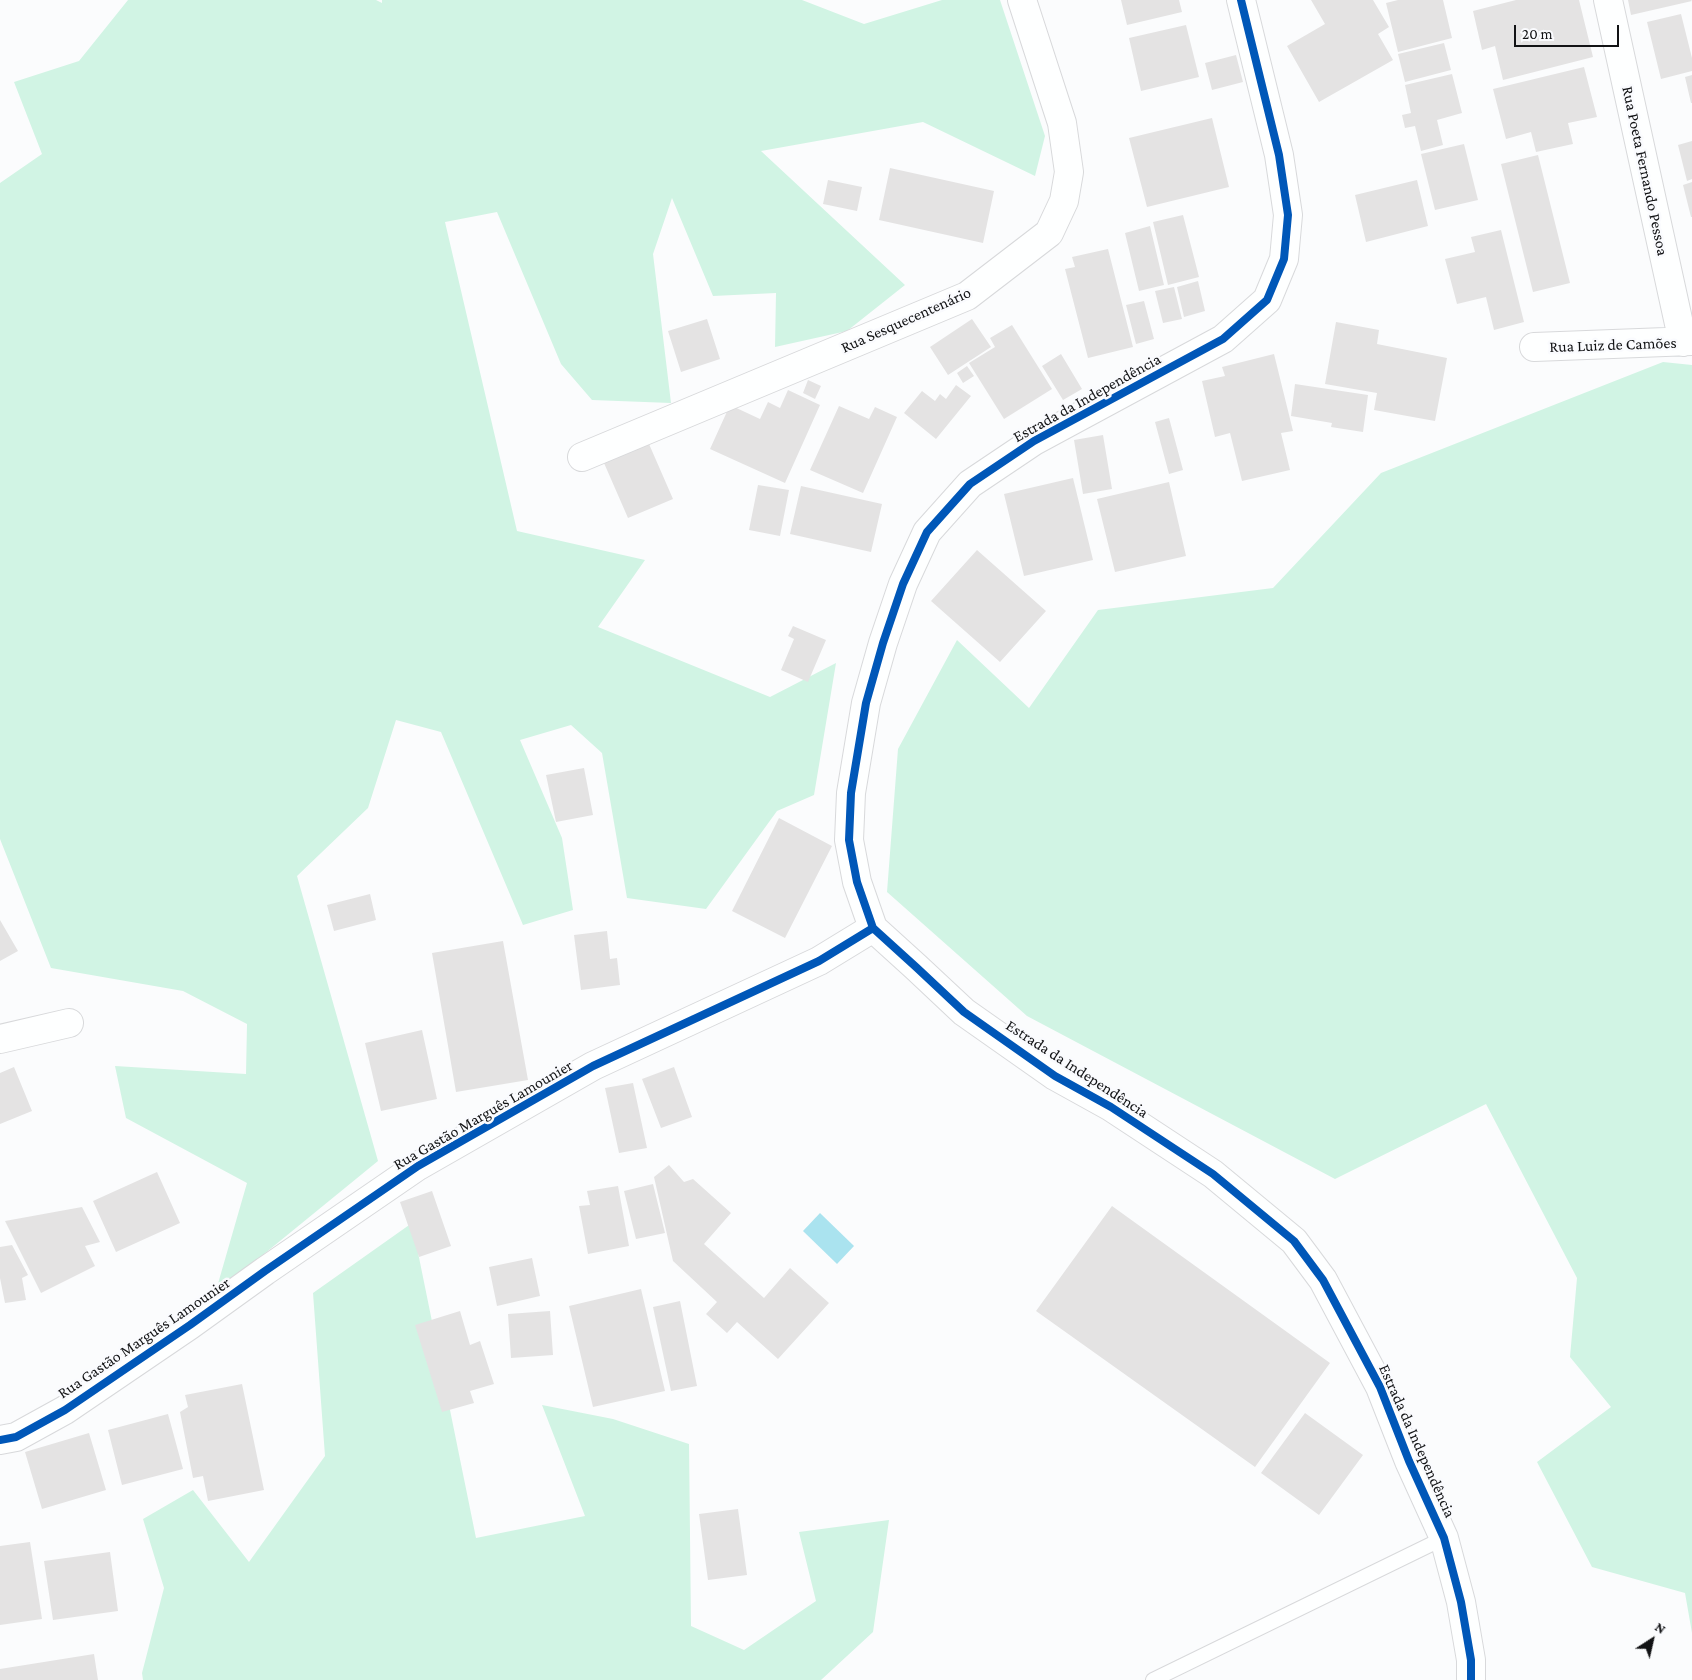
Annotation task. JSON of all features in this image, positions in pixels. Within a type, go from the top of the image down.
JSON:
[{"type":"street","name":"Rua Sesquecentenário","points":[[582,457],[967,296],[1049,233],[1064,201],[1069,172],[1062,123],[1022,0]]},
{"type":"street","name":"Estrada da Independência","points":[[1241,0],[1279,155],[1288,215],[1284,259],[1267,300],[1223,339],[1034,441],[970,484],[927,532],[904,584],[883,643],[866,703],[851,792],[849,840],[857,882],[874,928],[964,1012],[1055,1076],[1111,1107],[1213,1174],[1294,1241],[1323,1280],[1380,1387],[1409,1461],[1444,1538],[1461,1602],[1471,1660],[1471,1680]]},
{"type":"street","name":"Rua Poeta Fernando Pessoa","points":[[1608,0],[1688,342]]},
{"type":"street","name":"Rua Luiz de Camões","points":[[1534,347],[1688,342]]},
{"type":"street","name":"Rua Gastão Marguês Lamounier","points":[[0,1440],[16,1437],[65,1410],[190,1325],[326,1228],[426,1162],[593,1066],[819,961],[874,928]]},
{"type":"street","points":[[0,1039],[69,1023]]},
{"type":"lane","points":[[1153,1680],[1444,1538]]},
{"type":"green space","points":[[128,0],[376,0],[382,3],[382,0],[802,0],[864,24],[942,0],[1000,0],[1045,136],[1035,176],[923,122],[761,151],[905,285],[847,331],[775,347],[776,293],[713,296],[672,198],[653,254],[671,403],[592,400],[561,364],[497,212],[445,222],[517,531],[645,560],[598,627],[770,697],[836,663],[814,795],[777,811],[706,909],[627,898],[602,753],[571,725],[520,740],[562,838],[573,910],[523,925],[441,732],[396,720],[368,808],[297,876],[378,1161],[215,1294],[247,1183],[126,1118],[115,1066],[246,1074],[247,1024],[183,991],[51,968],[0,839],[0,183],[42,154],[14,82],[79,61]]},
{"type":"green space","points":[[1663,362],[1692,365],[1692,1633],[1685,1593],[1592,1567],[1537,1462],[1611,1407],[1570,1357],[1577,1278],[1486,1104],[1335,1179],[1027,1016],[887,892],[898,749],[957,640],[1029,708],[1098,610],[1273,588],[1381,473]]},
{"type":"green space","points":[[412,1223],[476,1538],[585,1516],[542,1405],[613,1419],[689,1444],[691,1626],[744,1650],[816,1601],[799,1532],[889,1520],[873,1632],[821,1680],[143,1680],[142,1673],[164,1588],[143,1519],[193,1490],[249,1562],[325,1456],[313,1293]]},
{"type":"water","points":[[820,1213],[854,1246],[837,1264],[803,1231]]},
{"type":"building","points":[[1121,0],[1179,0],[1182,12],[1127,25]]},
{"type":"building","points":[[1311,0],[1373,0],[1389,27],[1378,34],[1393,60],[1319,102],[1287,46],[1325,24]]},
{"type":"building","points":[[1398,0],[1443,0],[1452,38],[1398,52],[1386,3]]},
{"type":"building","points":[[1516,0],[1579,0],[1593,57],[1503,80],[1495,46],[1482,50],[1473,11]]},
{"type":"building","points":[[1628,0],[1691,0],[1692,1],[1631,15]]},
{"type":"building","points":[[1681,14],[1692,58],[1692,71],[1661,79],[1647,22]]},
{"type":"building","points":[[1186,25],[1199,77],[1141,91],[1129,38]]},
{"type":"building","points":[[1444,43],[1451,70],[1405,82],[1398,54]]},
{"type":"building","points":[[1236,55],[1243,82],[1212,90],[1205,63]]},
{"type":"building","points":[[1584,67],[1597,117],[1568,123],[1573,144],[1536,152],[1531,132],[1506,139],[1493,89]]},
{"type":"building","points":[[1452,74],[1462,113],[1437,120],[1443,145],[1421,151],[1415,126],[1405,128],[1402,115],[1411,113],[1405,85]]},
{"type":"building","points":[[1692,75],[1692,103],[1691,103],[1685,77]]},
{"type":"building","points":[[1212,118],[1229,187],[1147,207],[1129,138]]},
{"type":"building","points":[[1692,141],[1692,179],[1687,181],[1678,145]]},
{"type":"building","points":[[1464,144],[1478,200],[1435,210],[1421,154]]},
{"type":"building","points":[[1538,155],[1570,283],[1533,292],[1501,164]]},
{"type":"building","points":[[890,168],[994,191],[983,243],[879,220]]},
{"type":"building","points":[[828,180],[862,187],[857,211],[823,204]]},
{"type":"building","points":[[1417,180],[1428,226],[1366,242],[1355,195]]},
{"type":"building","points":[[1692,182],[1692,217],[1691,217],[1683,185]]},
{"type":"building","points":[[1183,215],[1199,277],[1168,285],[1153,222]]},
{"type":"building","points":[[1150,226],[1164,285],[1139,291],[1125,233]]},
{"type":"building","points":[[1501,230],[1524,322],[1494,330],[1486,297],[1457,304],[1445,259],[1475,252],[1471,237]]},
{"type":"building","points":[[1108,249],[1133,347],[1088,358],[1065,269],[1075,267],[1072,257]]},
{"type":"building","points":[[1198,281],[1205,311],[1184,317],[1177,287]]},
{"type":"building","points":[[1174,287],[1182,319],[1163,323],[1155,291]]},
{"type":"building","points":[[1144,301],[1154,339],[1136,344],[1126,305]]},
{"type":"building","points":[[707,319],[720,359],[681,372],[668,331]]},
{"type":"building","points":[[972,319],[991,347],[948,375],[930,347]]},
{"type":"building","points":[[1336,322],[1379,330],[1377,344],[1447,358],[1435,421],[1374,410],[1377,393],[1325,384]]},
{"type":"building","points":[[1012,325],[1052,389],[1004,419],[969,363],[995,347],[990,338]]},
{"type":"building","points":[[1061,354],[1082,389],[1063,400],[1042,366]]},
{"type":"building","points":[[1274,354],[1293,431],[1281,433],[1290,470],[1242,481],[1230,433],[1215,437],[1202,381],[1225,376],[1222,367]]},
{"type":"building","points":[[967,366],[974,376],[963,383],[957,373]]},
{"type":"building","points":[[808,380],[821,386],[815,399],[803,393]]},
{"type":"building","points":[[1295,384],[1368,395],[1363,432],[1331,427],[1332,423],[1291,416]]},
{"type":"building","points":[[956,385],[971,396],[936,439],[904,413],[922,391],[935,401],[940,394],[946,399]]},
{"type":"building","points":[[788,390],[820,405],[785,483],[710,449],[730,405],[760,419],[768,402],[780,408]]},
{"type":"building","points":[[839,406],[869,419],[875,407],[897,417],[863,493],[810,470]]},
{"type":"building","points":[[1169,418],[1183,470],[1169,474],[1155,422]]},
{"type":"building","points":[[1103,435],[1112,489],[1083,494],[1074,440]]},
{"type":"building","points":[[649,444],[673,499],[628,518],[604,463]]},
{"type":"building","points":[[1073,478],[1093,560],[1024,576],[1004,494]]},
{"type":"building","points":[[1169,482],[1186,556],[1115,572],[1097,499]]},
{"type":"building","points":[[758,485],[789,490],[780,536],[749,530]]},
{"type":"building","points":[[801,486],[882,504],[871,552],[790,534]]},
{"type":"building","points":[[977,550],[1046,611],[1000,662],[931,601]]},
{"type":"building","points":[[793,626],[826,640],[808,682],[781,670],[794,639],[788,636]]},
{"type":"building","points":[[584,768],[593,815],[556,822],[546,775]]},
{"type":"building","points":[[779,818],[832,846],[785,938],[732,911]]},
{"type":"building","points":[[370,894],[376,920],[334,931],[327,905]]},
{"type":"building","points":[[0,920],[18,951],[0,961]]},
{"type":"building","points":[[607,931],[610,959],[617,958],[620,985],[581,990],[574,935]]},
{"type":"building","points":[[503,941],[528,1080],[456,1092],[432,953]]},
{"type":"building","points":[[422,1030],[437,1099],[381,1111],[365,1043]]},
{"type":"building","points":[[14,1067],[32,1111],[0,1124],[0,1073]]},
{"type":"building","points":[[674,1067],[692,1117],[661,1128],[642,1079]]},
{"type":"building","points":[[633,1083],[647,1148],[619,1153],[605,1088]]},
{"type":"building","points":[[669,1165],[684,1182],[693,1179],[731,1213],[704,1244],[764,1298],[790,1268],[829,1303],[778,1359],[737,1322],[727,1333],[706,1314],[717,1302],[673,1261],[654,1177]]},
{"type":"building","points":[[157,1172],[180,1223],[116,1252],[93,1201]]},
{"type":"building","points":[[653,1184],[665,1233],[636,1239],[624,1191]]},
{"type":"building","points":[[618,1186],[629,1246],[588,1254],[579,1206],[590,1205],[587,1191]]},
{"type":"building","points":[[432,1191],[451,1246],[419,1257],[400,1202]]},
{"type":"building","points":[[1112,1206],[1330,1363],[1255,1467],[1036,1311]]},
{"type":"building","points":[[82,1207],[100,1242],[85,1246],[95,1266],[41,1293],[5,1221]]},
{"type":"building","points":[[12,1245],[28,1275],[22,1278],[26,1300],[5,1303],[0,1278],[0,1247]]},
{"type":"building","points":[[532,1258],[540,1296],[497,1306],[489,1267]]},
{"type":"building","points":[[641,1289],[665,1391],[593,1407],[569,1306]]},
{"type":"building","points":[[680,1301],[697,1386],[671,1391],[653,1307]]},
{"type":"building","points":[[460,1311],[470,1345],[480,1341],[494,1384],[470,1391],[474,1403],[442,1412],[415,1325]]},
{"type":"building","points":[[550,1311],[553,1355],[511,1358],[508,1314]]},
{"type":"building","points":[[242,1384],[264,1490],[208,1501],[203,1476],[193,1478],[180,1412],[188,1407],[185,1395]]},
{"type":"building","points":[[1305,1413],[1363,1455],[1319,1515],[1261,1473]]},
{"type":"building","points":[[168,1414],[183,1469],[122,1485],[108,1430]]},
{"type":"building","points":[[89,1433],[106,1490],[42,1509],[25,1452]]},
{"type":"building","points":[[738,1509],[747,1575],[708,1580],[699,1514]]},
{"type":"building","points":[[30,1542],[42,1619],[0,1625],[0,1546]]},
{"type":"building","points":[[110,1552],[118,1611],[53,1620],[44,1561]]},
{"type":"building","points":[[94,1654],[98,1680],[0,1680],[0,1669]]},
{"type":"cycle path","points":[[1241,0],[1279,155],[1288,215],[1284,259],[1267,300],[1223,339],[1034,441],[970,484],[927,532],[903,584],[883,643],[866,703],[851,793],[849,840],[857,882],[873,928],[964,1012],[1055,1076],[1111,1107],[1213,1174],[1294,1241],[1323,1280],[1380,1387],[1409,1461],[1444,1538],[1461,1602],[1471,1660],[1471,1680]]},
{"type":"cycle path","points":[[0,1440],[16,1437],[65,1410],[418,1166],[593,1066],[819,961],[873,928]]}]
